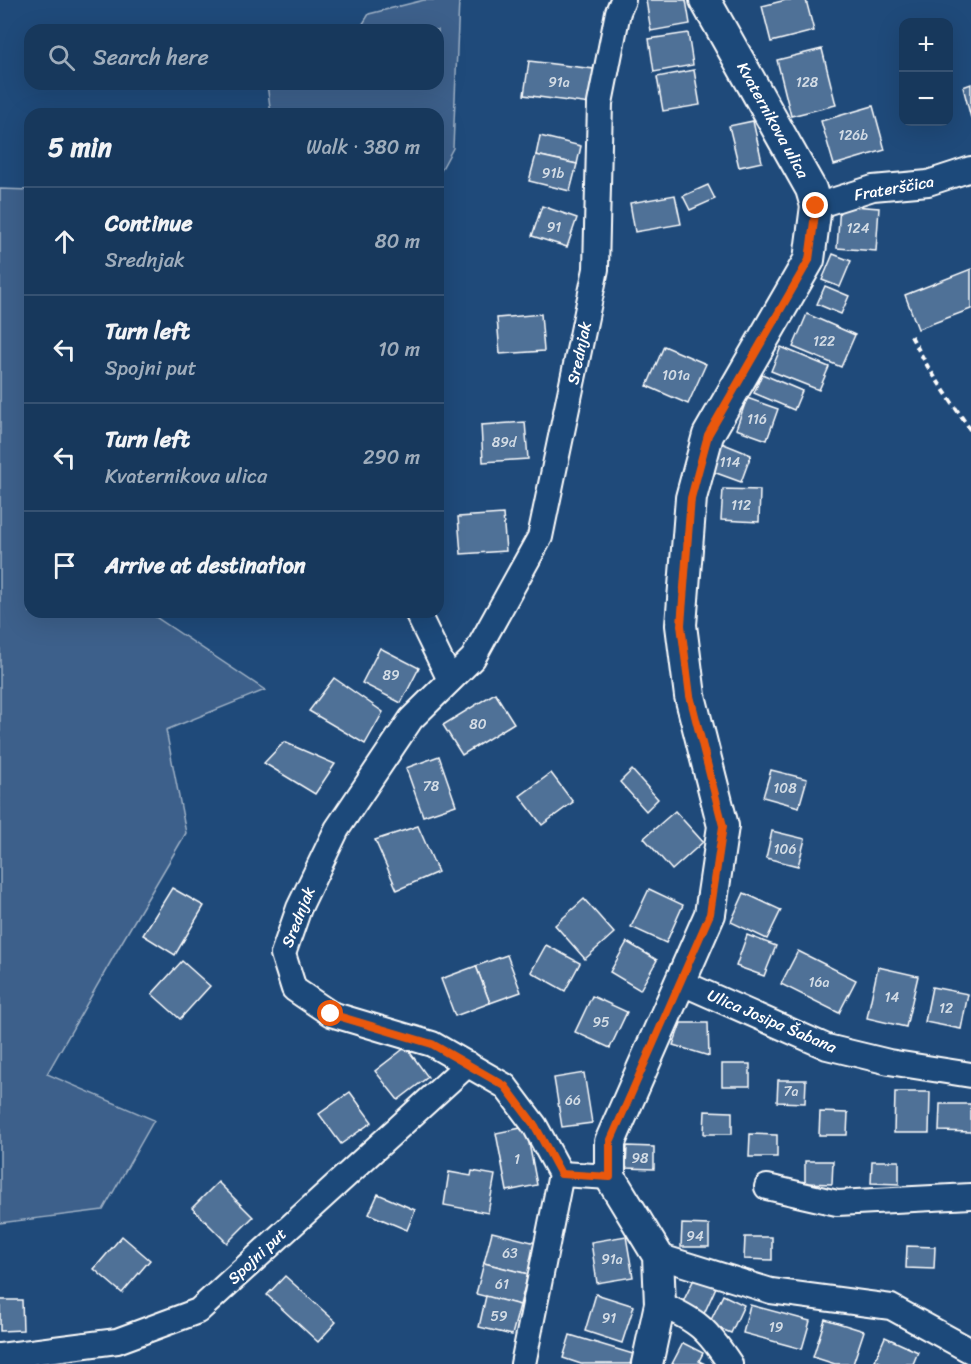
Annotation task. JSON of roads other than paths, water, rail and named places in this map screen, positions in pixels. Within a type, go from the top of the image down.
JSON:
[{"type":"street","name":"Srednjak","points":[[561,1174],[535,1126],[505,1086],[432,1044],[331,1014],[294,988],[283,954],[299,908],[337,830],[411,719],[473,658],[540,537],[596,270],[600,103],[618,12],[623,0]]},
{"type":"street","name":"Kvaternikova ulica","points":[[610,1177],[610,1142],[710,914],[723,826],[690,696],[681,625],[691,498],[708,435],[809,260],[816,206],[811,189],[705,0]]},
{"type":"street","name":"Fraterščica","points":[[816,206],[873,188],[928,183],[971,169]]},
{"type":"street","points":[[420,618],[450,680]]},
{"type":"street","name":"Ulica Josipa Šabana","points":[[680,982],[827,1047],[890,1062],[971,1075]]},
{"type":"street","name":"Spojni put","points":[[0,1356],[117,1341],[198,1311],[468,1064]]},
{"type":"street","points":[[523,1364],[561,1174],[610,1177],[658,1256],[660,1304],[647,1364]]},
{"type":"street","points":[[768,1187],[837,1203],[971,1196]]},
{"type":"street","points":[[658,1256],[771,1291],[891,1307],[971,1351]]},
{"type":"street","points":[[660,1304],[690,1317],[713,1337],[730,1364]]}]
